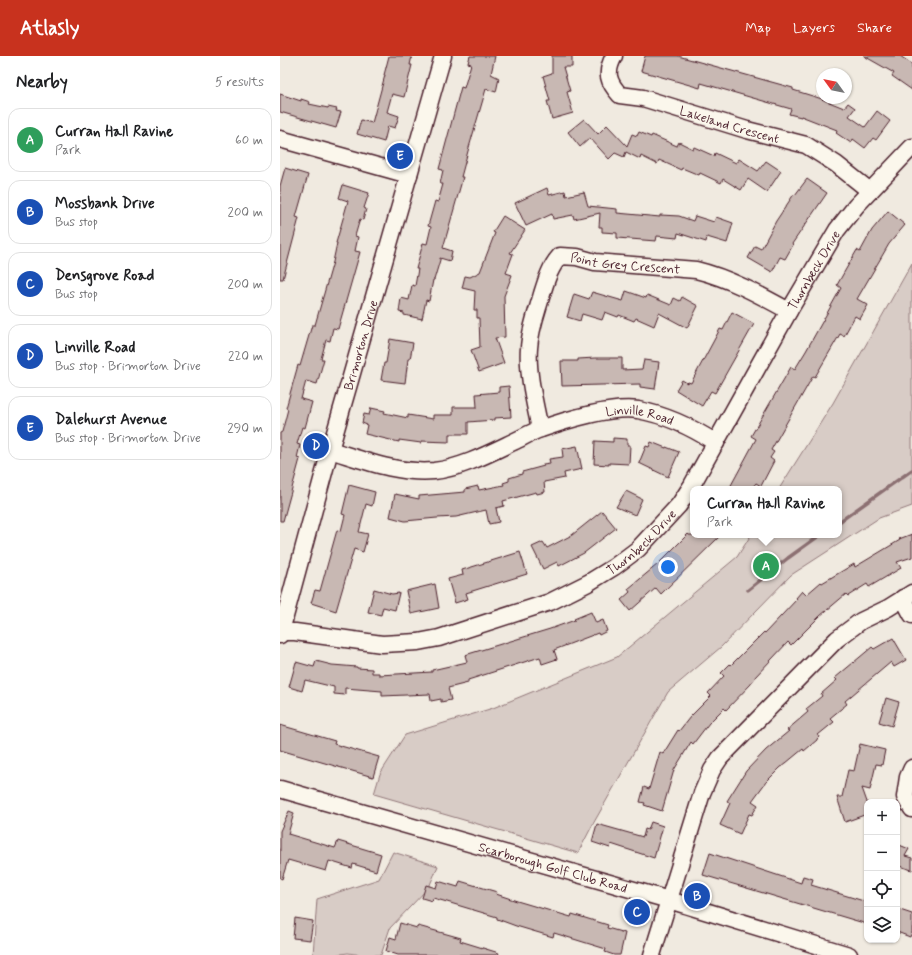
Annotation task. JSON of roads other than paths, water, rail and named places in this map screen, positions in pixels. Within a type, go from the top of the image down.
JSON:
[{"type":"street","name":"Brimorton Drive","points":[[280,633],[330,450],[443,56]]},
{"type":"street","name":"Lakeland Crescent","points":[[614,56],[609,69],[609,82],[620,95],[643,98],[747,130],[806,145],[836,164],[870,192]]},
{"type":"street","points":[[280,139],[409,175]]},
{"type":"street","name":"Thornbeck Drive","points":[[691,486],[789,311],[837,230],[856,206],[912,147]]},
{"type":"street","name":"Point Grey Crescent","points":[[540,429],[530,372],[529,348],[531,330],[548,276],[554,262],[560,256],[577,257],[595,262],[696,270],[710,273],[738,284],[789,311]]},
{"type":"street","name":"Linville Road","points":[[330,450],[367,462],[396,468],[435,471],[482,457],[540,429],[606,411],[638,410],[657,414],[701,433],[716,443]]},
{"type":"street","name":"Thornbeck Drive","points":[[280,633],[295,632],[382,644],[418,642],[440,638],[550,602],[568,594],[614,567],[638,549],[679,505],[690,487]]},
{"type":"street","points":[[652,955],[702,793],[712,770],[720,758],[837,639],[860,621],[888,608],[908,595],[912,615]]},
{"type":"street","points":[[912,768],[908,777],[905,797],[912,809]]},
{"type":"street","name":"Scarborough Golf Club Road","points":[[280,789],[669,900],[849,955]]},
{"type":"waterway","points":[[842,520],[912,470]]},
{"type":"waterway","points":[[748,590],[816,538]]},
{"type":"place","name":"Dalehurst Avenue","points":[[400,156]]},
{"type":"place","name":"Linville Road","points":[[316,446]]},
{"type":"place","name":"Curran Hall Ravine","points":[[766,566]]},
{"type":"place","name":"Mossbank Drive","points":[[697,896]]},
{"type":"place","name":"Densgrove Road","points":[[637,912]]}]
